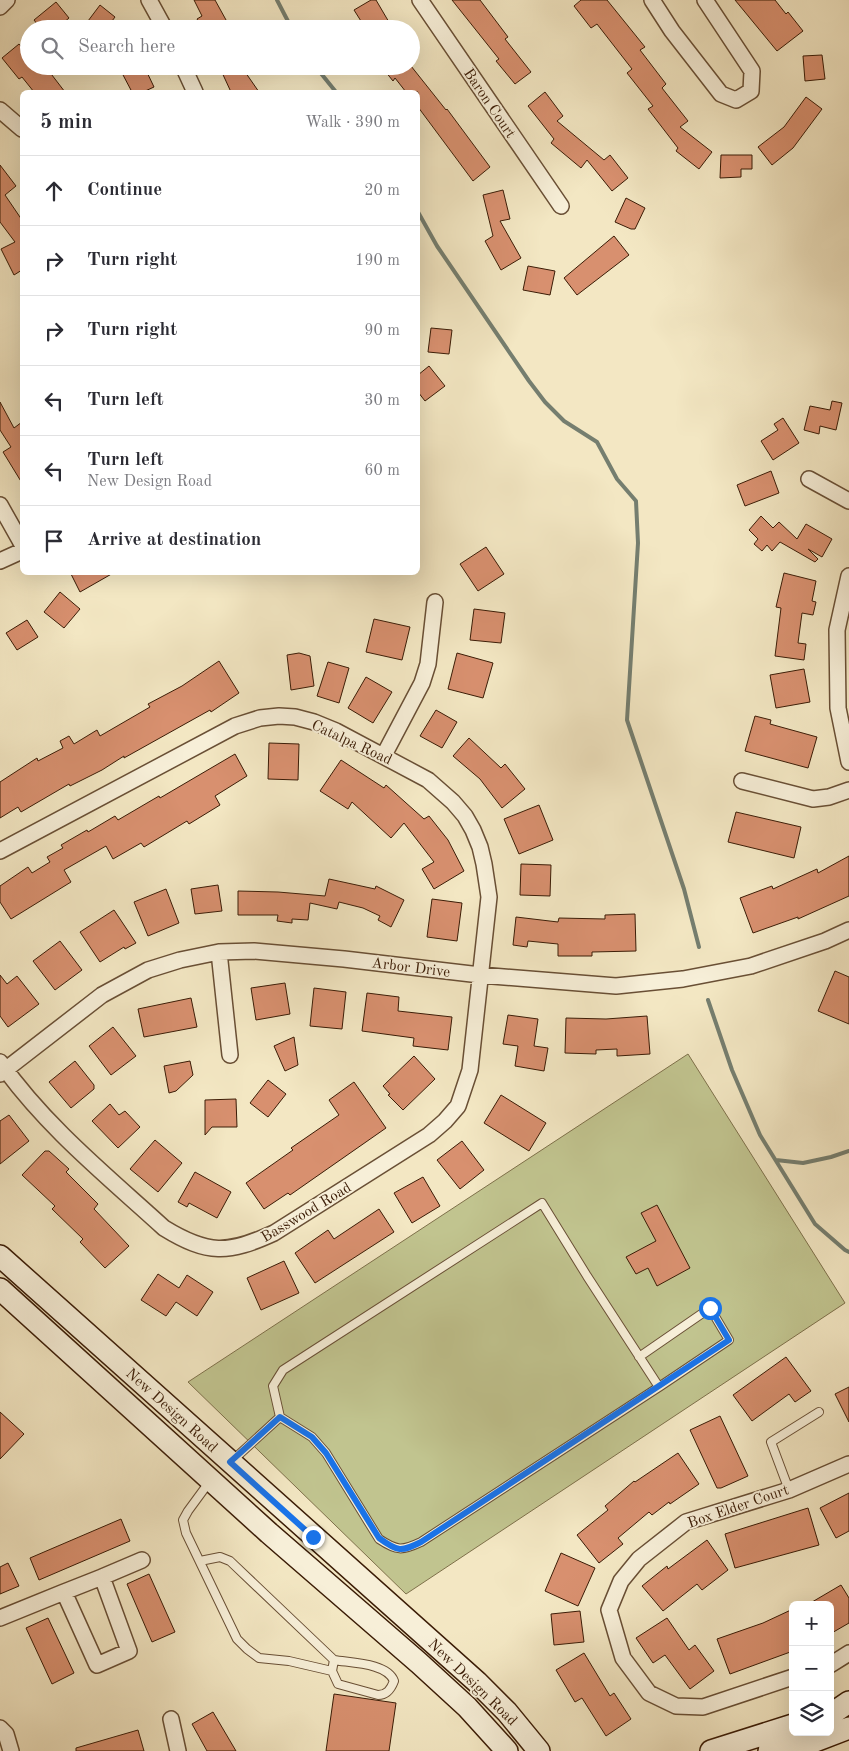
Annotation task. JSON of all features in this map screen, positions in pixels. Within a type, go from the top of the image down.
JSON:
[{"type":"main road","name":"New Design Road","points":[[0,1256],[477,1682],[508,1712],[539,1751]]},
{"type":"main road","name":"New Design Road","points":[[0,1289],[210,1481],[419,1663],[467,1707],[504,1749]]},
{"type":"main road","points":[[210,1481],[230,1462]]},
{"type":"main road","points":[[834,1708],[849,1701]]},
{"type":"main road","points":[[834,1711],[849,1701]]},
{"type":"main road","points":[[711,1751],[789,1726]]},
{"type":"main road","points":[[788,1751],[804,1742],[849,1728]]},
{"type":"main road","points":[[770,1751],[776,1743],[804,1742]]},
{"type":"street","points":[[0,7],[7,0]]},
{"type":"street","points":[[149,0],[160,20]]},
{"type":"street","name":"Baron Court","points":[[420,0],[561,206]]},
{"type":"street","points":[[652,0],[672,31],[721,94],[736,100],[751,91],[752,71],[705,0]]},
{"type":"street","points":[[187,75],[194,90]]},
{"type":"street","points":[[0,110],[20,127]]},
{"type":"street","points":[[809,479],[849,501]]},
{"type":"street","points":[[0,505],[20,540]]},
{"type":"street","points":[[0,562],[20,552]]},
{"type":"street","points":[[849,576],[836,630],[838,708],[849,762]]},
{"type":"street","points":[[384,755],[422,683],[428,664],[436,602]]},
{"type":"street","name":"Catalpa Road","points":[[0,851],[235,726],[260,718],[295,717],[336,731],[428,780],[453,802],[465,816],[473,830],[482,855],[489,897],[480,974]]},
{"type":"street","points":[[742,781],[814,799],[829,797],[849,790]]},
{"type":"street","name":"Arbor Drive","points":[[2,1069],[102,995],[148,970],[180,960],[219,952],[263,952],[616,986],[682,979],[750,966],[825,941],[849,930]]},
{"type":"street","points":[[219,952],[230,1055]]},
{"type":"street","name":"Basswood Road","points":[[2,1069],[64,1137],[164,1228],[199,1247],[214,1250],[234,1248],[253,1243],[274,1233],[429,1135],[445,1121],[458,1106],[470,1070],[480,974]]},
{"type":"street","name":"Box Elder Court","points":[[789,1678],[703,1707],[676,1706],[649,1693],[623,1658],[609,1610],[622,1581],[639,1558],[686,1522],[788,1490],[849,1464]]},
{"type":"street","points":[[0,1618],[142,1560]]},
{"type":"street","points":[[64,1592],[97,1665],[130,1651],[102,1577]]},
{"type":"street","points":[[834,1662],[849,1653]]},
{"type":"street","points":[[171,1719],[178,1751]]},
{"type":"street","points":[[0,1728],[6,1734],[11,1751]]},
{"type":"lane","points":[[639,1357],[710,1308],[729,1340],[659,1388],[421,1542],[405,1550],[392,1548],[379,1538],[326,1453],[312,1437],[280,1417],[273,1386],[283,1370],[542,1203],[587,1276],[639,1357],[659,1388]]},
{"type":"lane","points":[[788,1490],[771,1442],[819,1412]]},
{"type":"lane","points":[[230,1462],[280,1417]]},
{"type":"lane","points":[[210,1481],[188,1510],[183,1520],[186,1533],[237,1638],[246,1649],[259,1658],[290,1660],[332,1671]]},
{"type":"lane","points":[[200,1562],[220,1557],[230,1561],[334,1660],[377,1667],[392,1676],[394,1681],[389,1691],[384,1695],[338,1684],[332,1671],[334,1660]]},
{"type":"green space","points":[[688,1054],[845,1303],[406,1594],[188,1382]]},
{"type":"building","points":[[194,0],[215,0],[226,20],[198,20],[202,16]]},
{"type":"building","points":[[371,0],[376,0],[388,20],[360,20],[354,10]]},
{"type":"building","points":[[452,0],[480,0],[508,37],[505,39],[531,72],[515,84],[496,61],[499,59]]},
{"type":"building","points":[[581,0],[607,0],[645,47],[640,50],[666,84],[662,88],[688,121],[680,127],[712,152],[699,169],[676,151],[678,148],[648,109],[653,106],[627,73],[632,69],[597,24],[591,28],[574,6]]},
{"type":"building","points":[[735,0],[775,0],[786,14],[788,12],[803,31],[777,51]]},
{"type":"building","points":[[56,2],[69,18],[67,20],[34,20]]},
{"type":"building","points":[[100,5],[115,17],[113,20],[89,20]]},
{"type":"building","points":[[19,44],[20,75],[52,75],[63,90],[32,90],[22,77],[19,79],[2,58]]},
{"type":"building","points":[[822,55],[825,79],[805,81],[803,56]]},
{"type":"building","points":[[123,75],[148,75],[154,87],[147,90],[131,90]]},
{"type":"building","points":[[223,75],[247,75],[258,90],[230,90]]},
{"type":"building","points":[[388,75],[418,75],[447,109],[490,167],[473,181],[420,110],[420,90],[404,90],[395,78],[393,81]]},
{"type":"building","points":[[545,92],[563,116],[557,121],[604,160],[610,155],[628,178],[612,191],[587,160],[581,168],[551,143],[554,139],[528,106]]},
{"type":"building","points":[[806,97],[822,109],[793,148],[772,165],[758,147],[784,127]]},
{"type":"building","points":[[721,155],[752,155],[752,169],[741,169],[741,177],[720,178]]},
{"type":"building","points":[[0,165],[16,186],[5,195],[20,217],[20,271],[14,275],[1,249],[15,242],[0,222]]},
{"type":"building","points":[[503,190],[510,219],[500,221],[521,258],[501,270],[485,241],[493,236],[483,195]]},
{"type":"building","points":[[626,198],[645,208],[635,229],[615,222]]},
{"type":"building","points":[[614,236],[629,255],[577,295],[564,278]]},
{"type":"building","points":[[528,266],[555,271],[550,295],[523,290]]},
{"type":"building","points":[[431,328],[452,330],[449,354],[428,352]]},
{"type":"building","points":[[429,366],[445,386],[425,401],[420,395],[420,373]]},
{"type":"building","points":[[832,401],[842,403],[836,430],[820,426],[819,434],[804,430],[810,406],[830,410]]},
{"type":"building","points":[[0,402],[14,428],[20,424],[20,480],[3,452],[11,447],[0,430]]},
{"type":"building","points":[[783,418],[799,443],[773,460],[761,441],[778,430],[774,424]]},
{"type":"building","points":[[771,471],[779,493],[745,506],[737,485]]},
{"type":"building","points":[[761,516],[773,528],[779,522],[797,539],[806,524],[832,539],[822,557],[808,549],[818,559],[815,562],[780,542],[772,551],[767,545],[762,551],[754,544],[758,539],[749,530]]},
{"type":"building","points":[[486,547],[504,574],[478,591],[460,564]]},
{"type":"building","points":[[784,573],[816,581],[812,601],[816,602],[813,615],[802,613],[798,643],[806,644],[804,660],[775,656],[781,608],[776,607]]},
{"type":"building","points":[[72,575],[110,575],[80,592]]},
{"type":"building","points":[[60,592],[80,609],[64,628],[44,612]]},
{"type":"building","points":[[474,609],[505,613],[501,643],[470,640]]},
{"type":"building","points":[[374,619],[410,627],[402,660],[366,652]]},
{"type":"building","points":[[27,620],[38,637],[17,650],[6,633]]},
{"type":"building","points":[[299,653],[310,656],[314,686],[291,690],[287,655]]},
{"type":"building","points":[[457,653],[493,663],[483,698],[448,689]]},
{"type":"building","points":[[219,661],[239,693],[211,712],[210,710],[124,758],[124,756],[102,770],[70,786],[69,784],[21,812],[18,807],[0,818],[0,782],[37,758],[38,761],[63,748],[60,741],[69,736],[74,744],[97,730],[100,736],[150,707],[148,704],[182,686]]},
{"type":"building","points":[[328,662],[349,668],[339,703],[317,696]]},
{"type":"building","points":[[804,669],[810,702],[776,708],[770,675]]},
{"type":"building","points":[[366,677],[392,692],[373,723],[348,708]]},
{"type":"building","points":[[436,710],[457,722],[442,748],[420,736]]},
{"type":"building","points":[[755,716],[771,720],[770,724],[817,737],[808,768],[745,751]]},
{"type":"building","points":[[469,738],[501,768],[505,764],[525,789],[502,808],[480,779],[453,756]]},
{"type":"building","points":[[269,743],[299,744],[298,780],[268,779]]},
{"type":"building","points":[[235,754],[247,776],[215,796],[220,805],[189,824],[187,821],[144,847],[141,843],[113,859],[106,846],[64,870],[71,882],[11,919],[0,902],[0,886],[28,867],[32,873],[50,862],[47,857],[63,848],[61,845],[87,830],[88,832],[115,816],[118,820]]},
{"type":"building","points":[[341,760],[384,788],[386,785],[424,819],[429,816],[448,840],[464,871],[434,889],[422,869],[434,862],[404,823],[391,838],[352,802],[348,809],[320,791]]},
{"type":"building","points":[[539,805],[553,840],[519,854],[504,819]]},
{"type":"building","points":[[736,812],[801,827],[794,858],[728,842]]},
{"type":"building","points":[[849,856],[849,896],[798,919],[798,917],[753,933],[740,898],[772,886],[773,889],[817,869],[818,873]]},
{"type":"building","points":[[521,864],[551,865],[550,896],[520,895]]},
{"type":"building","points":[[329,879],[375,889],[376,886],[404,900],[391,927],[378,920],[380,916],[363,908],[339,902],[337,909],[310,903],[308,920],[292,919],[292,923],[277,921],[278,915],[238,915],[238,891],[325,896]]},
{"type":"building","points":[[218,885],[222,911],[195,914],[191,889]]},
{"type":"building","points":[[166,889],[179,923],[148,936],[134,902]]},
{"type":"building","points":[[432,899],[462,903],[457,941],[427,937]]},
{"type":"building","points":[[114,910],[136,943],[125,949],[124,947],[100,962],[80,932]]},
{"type":"building","points":[[635,914],[636,951],[592,952],[592,956],[558,956],[558,944],[528,941],[527,947],[513,945],[516,917],[558,922],[559,918],[605,919],[605,915]]},
{"type":"building","points":[[60,941],[82,970],[55,990],[33,961]]},
{"type":"building","points":[[835,971],[849,977],[849,1024],[818,1011]]},
{"type":"building","points":[[0,975],[7,984],[17,976],[39,1004],[8,1027],[0,1016]]},
{"type":"building","points":[[285,983],[290,1014],[256,1020],[251,988]]},
{"type":"building","points":[[314,988],[346,992],[342,1029],[310,1026]]},
{"type":"building","points":[[367,993],[399,997],[398,1011],[452,1017],[448,1050],[413,1046],[414,1038],[362,1031]]},
{"type":"building","points":[[191,998],[197,1027],[144,1037],[138,1009]]},
{"type":"building","points":[[508,1015],[538,1019],[534,1046],[548,1048],[544,1071],[515,1066],[518,1046],[503,1044]]},
{"type":"building","points":[[647,1016],[650,1054],[617,1056],[617,1049],[596,1050],[596,1054],[565,1053],[566,1018],[606,1019]]},
{"type":"building","points":[[113,1027],[136,1056],[111,1075],[89,1046]]},
{"type":"building","points":[[294,1037],[298,1065],[285,1071],[274,1046]]},
{"type":"building","points":[[414,1056],[435,1079],[403,1110],[388,1095],[390,1094],[383,1086]]},
{"type":"building","points":[[75,1061],[94,1085],[94,1089],[71,1108],[49,1082]]},
{"type":"building","points":[[190,1061],[193,1075],[176,1091],[169,1093],[164,1066]]},
{"type":"building","points":[[268,1080],[286,1094],[268,1117],[250,1103]]},
{"type":"building","points":[[354,1082],[386,1128],[290,1195],[288,1193],[264,1209],[246,1183],[293,1150],[291,1148],[339,1115],[329,1100]]},
{"type":"building","points":[[501,1095],[546,1123],[529,1151],[484,1123]]},
{"type":"building","points":[[236,1099],[237,1127],[212,1127],[205,1135],[205,1100]]},
{"type":"building","points":[[110,1104],[119,1115],[125,1111],[140,1127],[118,1148],[92,1121]]},
{"type":"building","points":[[9,1115],[29,1141],[0,1164],[0,1121]]},
{"type":"building","points":[[155,1140],[182,1163],[158,1192],[130,1169]]},
{"type":"building","points":[[462,1141],[484,1170],[460,1189],[437,1160]]},
{"type":"building","points":[[45,1151],[49,1151],[69,1169],[66,1172],[98,1204],[94,1209],[129,1246],[105,1268],[80,1242],[83,1239],[52,1209],[55,1206],[22,1175]]},
{"type":"building","points":[[195,1172],[231,1192],[217,1218],[189,1203],[187,1207],[178,1202]]},
{"type":"building","points":[[423,1177],[440,1206],[412,1223],[394,1193]]},
{"type":"building","points":[[657,1205],[690,1268],[657,1286],[648,1268],[636,1274],[626,1257],[656,1241],[641,1213]]},
{"type":"building","points":[[379,1209],[394,1232],[315,1283],[295,1253],[328,1230],[334,1239]]},
{"type":"building","points":[[284,1261],[299,1293],[261,1310],[247,1278]]},
{"type":"building","points":[[158,1274],[179,1288],[187,1275],[213,1292],[197,1316],[176,1302],[166,1316],[141,1300]]},
{"type":"building","points":[[786,1357],[811,1391],[795,1402],[789,1394],[752,1421],[733,1395]]},
{"type":"building","points":[[849,1387],[849,1422],[835,1394]]},
{"type":"building","points":[[0,1412],[24,1434],[0,1459]]},
{"type":"building","points":[[720,1416],[748,1476],[717,1488],[690,1430]]},
{"type":"building","points":[[678,1453],[699,1484],[652,1515],[649,1512],[618,1538],[623,1544],[599,1563],[577,1535],[608,1510],[605,1506],[634,1481]]},
{"type":"building","points":[[849,1493],[849,1531],[836,1538],[820,1508]]},
{"type":"building","points":[[808,1508],[819,1545],[735,1568],[725,1534]]},
{"type":"building","points":[[121,1519],[130,1541],[39,1580],[30,1558]]},
{"type":"building","points":[[707,1540],[728,1570],[702,1590],[697,1584],[663,1611],[642,1586],[667,1566],[668,1569]]},
{"type":"building","points":[[561,1553],[595,1568],[578,1606],[545,1591]]},
{"type":"building","points":[[8,1563],[19,1586],[0,1594],[0,1567]]},
{"type":"building","points":[[149,1574],[175,1632],[152,1642],[127,1584]]},
{"type":"building","points":[[841,1585],[849,1598],[849,1623],[834,1632],[834,1601],[814,1601]]},
{"type":"building","points":[[580,1611],[584,1642],[554,1645],[551,1614]]},
{"type":"building","points":[[789,1611],[789,1652],[730,1674],[717,1639],[763,1623]]},
{"type":"building","points":[[48,1618],[74,1673],[52,1684],[26,1628]]},
{"type":"building","points":[[667,1618],[689,1650],[695,1645],[714,1671],[690,1689],[665,1655],[653,1663],[636,1638]]},
{"type":"building","points":[[584,1653],[610,1696],[614,1693],[631,1719],[606,1736],[582,1698],[575,1702],[556,1670]]},
{"type":"building","points":[[334,1694],[396,1703],[389,1751],[326,1751]]},
{"type":"building","points":[[213,1712],[236,1751],[207,1751],[192,1724]]},
{"type":"building","points":[[138,1730],[144,1751],[76,1751],[76,1748]]},
{"type":"waterway","points":[[277,0],[287,20]]},
{"type":"waterway","points":[[322,75],[334,90]]},
{"type":"waterway","points":[[420,216],[437,246],[529,381],[545,402],[564,421],[597,442],[617,479],[636,501],[638,543],[627,720],[684,889],[699,947]]},
{"type":"waterway","points":[[708,1000],[732,1070],[760,1135],[815,1224],[849,1252]]},
{"type":"waterway","points":[[776,1160],[803,1163],[849,1151]]},
{"type":"route","points":[[313,1537],[230,1462],[280,1417],[312,1437],[326,1453],[379,1538],[392,1548],[405,1550],[421,1542],[659,1388],[729,1340],[710,1308]]}]
